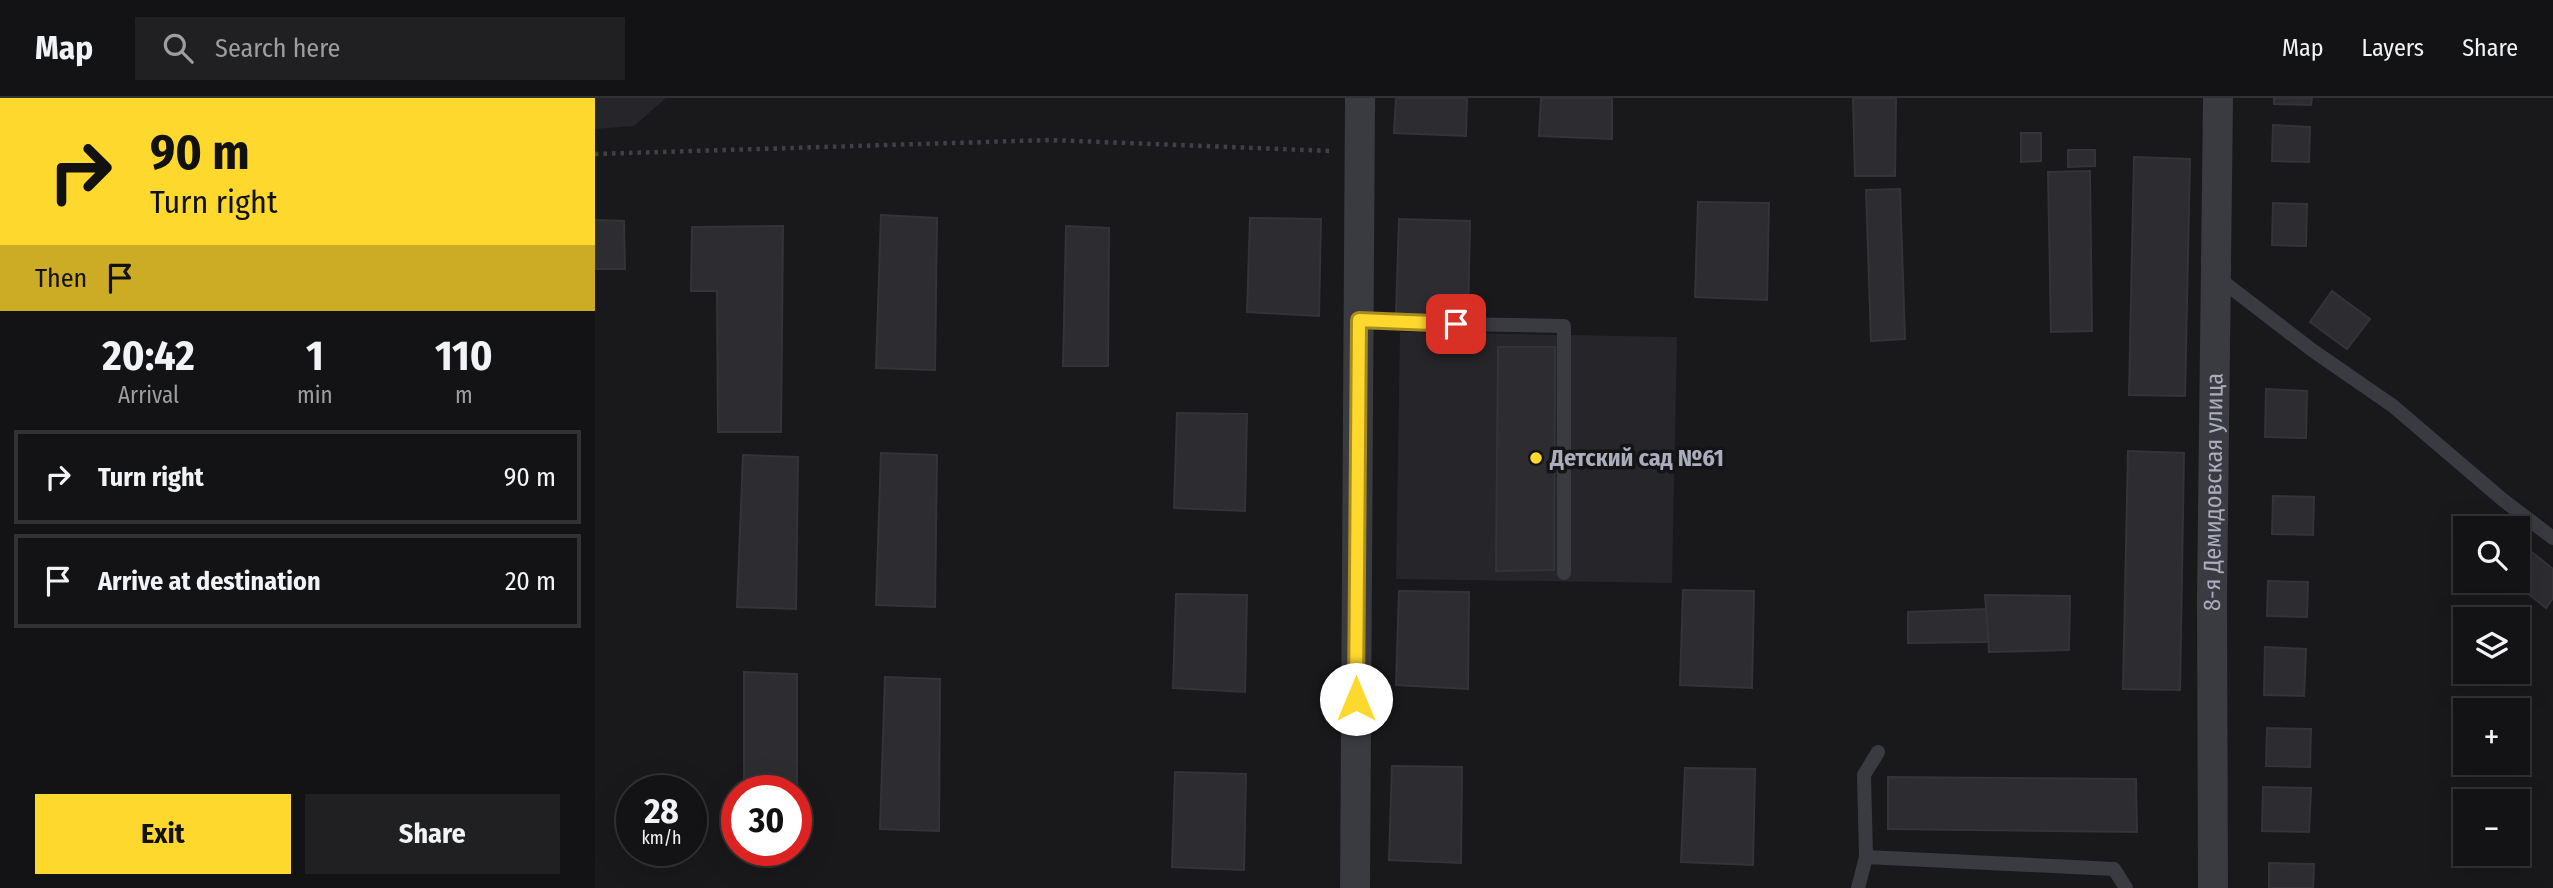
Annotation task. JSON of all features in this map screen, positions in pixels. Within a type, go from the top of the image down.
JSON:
[{"type":"street","points":[[1355,888],[1360,98]]},
{"type":"street","name":"8-я Демидовская улица","points":[[2213,888],[2212,599],[2218,98]]},
{"type":"lane","points":[[2216,276],[2312,350],[2393,406],[2503,500],[2553,538]]},
{"type":"lane","points":[[1359,320],[1565,326],[1564,573]]},
{"type":"lane","points":[[1858,888],[1866,857],[1864,775],[1878,752]]},
{"type":"lane","points":[[1866,857],[2114,869],[2126,888]]},
{"type":"path","points":[[595,154],[1050,140],[1360,152]]},
{"type":"shaded area","points":[[595,98],[666,98],[634,126],[595,129]]},
{"type":"shaded area","name":"Детский сад №61","points":[[1400,332],[1677,337],[1672,583],[1396,579]]},
{"type":"building","points":[[1396,98],[1467,98],[1466,136],[1394,133]]},
{"type":"building","points":[[1541,98],[1612,98],[1612,139],[1539,136]]},
{"type":"building","points":[[1853,98],[1896,98],[1895,176],[1855,176]]},
{"type":"building","points":[[2274,98],[2312,98],[2311,105],[2274,104]]},
{"type":"building","points":[[2273,125],[2310,127],[2309,162],[2272,161]]},
{"type":"building","points":[[2021,133],[2041,133],[2041,161],[2021,162]]},
{"type":"building","points":[[2068,150],[2095,150],[2095,166],[2068,167]]},
{"type":"building","points":[[2134,157],[2190,159],[2185,396],[2129,395]]},
{"type":"building","points":[[2090,171],[2092,331],[2051,332],[2048,172]]},
{"type":"building","points":[[1900,189],[1905,339],[1871,341],[1866,190]]},
{"type":"building","points":[[1698,202],[1769,203],[1767,300],[1695,297]]},
{"type":"building","points":[[2273,203],[2307,204],[2306,246],[2272,245]]},
{"type":"building","points":[[881,215],[937,218],[935,370],[876,368]]},
{"type":"building","points":[[1250,218],[1321,219],[1319,316],[1247,312]]},
{"type":"building","points":[[1399,219],[1470,221],[1468,317],[1396,314]]},
{"type":"building","points":[[595,220],[624,221],[625,269],[595,269]]},
{"type":"building","points":[[783,226],[781,432],[718,432],[717,291],[691,291],[692,227]]},
{"type":"building","points":[[1066,226],[1109,228],[1108,366],[1063,366]]},
{"type":"building","points":[[2332,291],[2370,319],[2347,349],[2310,322]]},
{"type":"building","points":[[1498,347],[1555,347],[1554,570],[1496,571]]},
{"type":"building","points":[[2266,389],[2307,391],[2306,438],[2265,437]]},
{"type":"building","points":[[1177,413],[1247,414],[1245,511],[1174,508]]},
{"type":"building","points":[[2128,451],[2184,453],[2180,690],[2123,689]]},
{"type":"building","points":[[881,453],[937,455],[935,607],[876,605]]},
{"type":"building","points":[[743,455],[798,457],[796,609],[737,607]]},
{"type":"building","points":[[2273,496],[2314,497],[2313,535],[2272,534]]},
{"type":"building","points":[[2530,551],[2553,569],[2553,598],[2546,608],[2527,593],[2530,593]]},
{"type":"building","points":[[2268,581],[2308,582],[2307,617],[2267,616]]},
{"type":"building","points":[[1683,590],[1754,591],[1752,688],[1680,685]]},
{"type":"building","points":[[1399,591],[1469,592],[1468,689],[1396,685]]},
{"type":"building","points":[[1176,594],[1247,595],[1245,692],[1173,688]]},
{"type":"building","points":[[1985,595],[2070,596],[2069,650],[1989,652]]},
{"type":"building","points":[[1986,609],[1989,642],[1908,643],[1908,612]]},
{"type":"building","points":[[2265,647],[2306,649],[2304,696],[2264,695]]},
{"type":"building","points":[[744,672],[797,674],[797,775],[744,775]]},
{"type":"building","points":[[885,677],[940,679],[939,831],[880,829]]},
{"type":"building","points":[[2267,728],[2311,729],[2310,767],[2266,766]]},
{"type":"building","points":[[1392,766],[1462,767],[1461,863],[1389,860]]},
{"type":"building","points":[[1685,768],[1755,769],[1753,865],[1681,862]]},
{"type":"building","points":[[1175,772],[1246,774],[1244,870],[1172,867]]},
{"type":"building","points":[[1888,777],[2136,779],[2137,832],[1888,829]]},
{"type":"building","points":[[2263,787],[2311,788],[2309,832],[2262,831]]},
{"type":"building","points":[[2269,863],[2314,864],[2313,888],[2269,888]]},
{"type":"place","name":"Детский сад №61","points":[[1536,458]]},
{"type":"route","points":[[1356,699],[1359,320],[1456,324]]}]
